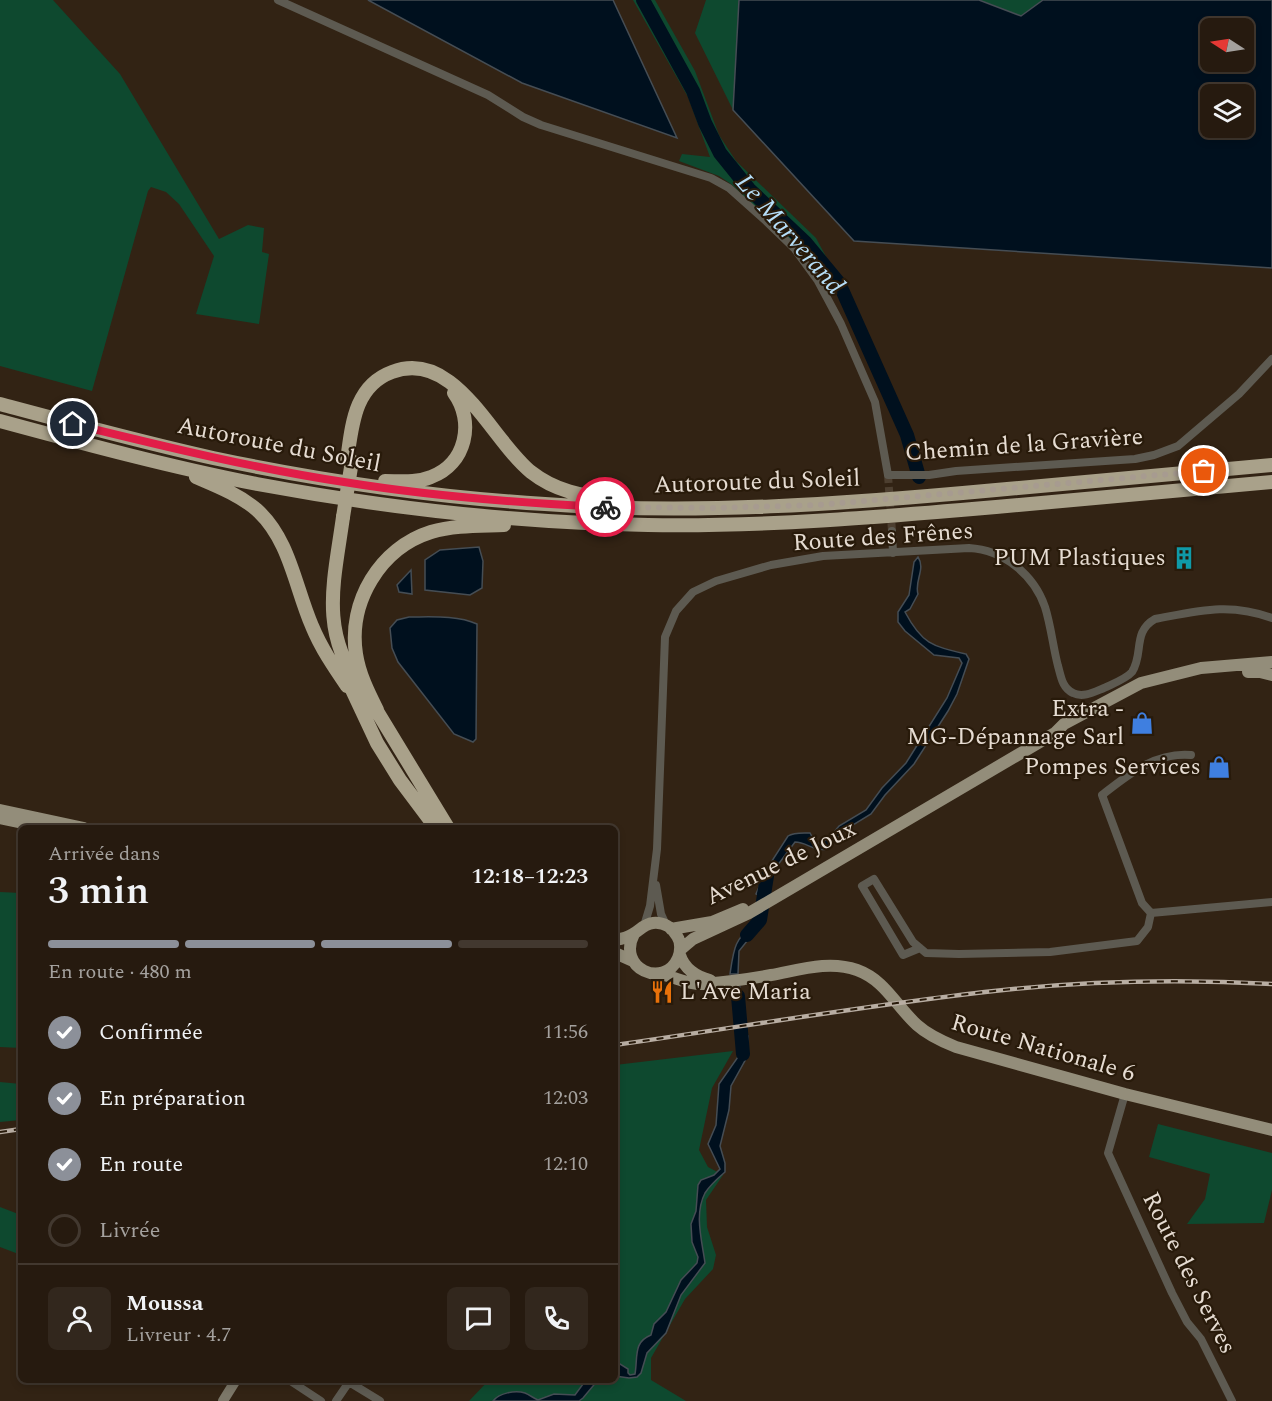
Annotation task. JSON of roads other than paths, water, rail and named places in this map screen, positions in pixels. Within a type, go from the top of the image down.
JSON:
[{"type":"highway","points":[[446,825],[377,710],[355,680],[338,648],[333,628],[333,590],[349,460],[357,407],[368,388],[380,377],[408,368],[422,369],[442,376],[454,385],[524,466],[551,485],[590,497],[691,509]]},
{"type":"highway","points":[[341,482],[417,480],[429,478],[445,470],[458,454],[466,433],[464,413],[458,399],[444,383],[426,375],[408,373],[388,379],[369,394],[362,406],[349,460]]},
{"type":"highway","name":"Autoroute du Soleil","points":[[0,404],[170,448],[256,467],[341,482],[453,497],[546,505],[691,509],[838,504],[1272,465]]},
{"type":"highway","name":"Autoroute du Soleil","points":[[0,421],[172,465],[259,484],[369,502],[499,518],[573,522],[690,525],[806,522],[1272,482]]},
{"type":"highway","points":[[172,465],[242,499],[258,511],[271,526],[285,550],[313,628],[332,665],[354,695]]},
{"type":"highway","points":[[341,517],[328,588],[327,622],[334,649],[377,743],[400,780],[434,825]]},
{"type":"highway","points":[[377,710],[360,669],[355,644],[355,627],[361,602],[369,583],[395,552],[420,536],[449,528],[573,522]]},
{"type":"main road","name":"Avenue de Joux","points":[[680,952],[693,939],[752,909],[831,860],[874,840],[1055,733],[1064,724],[1141,683],[1201,668],[1272,662]]},
{"type":"main road","name":"Avenue de Joux","points":[[1055,733],[1066,731],[1120,702],[1166,683],[1248,672],[1272,675]]},
{"type":"main road","points":[[0,810],[23,817],[67,825]]},
{"type":"main road","points":[[0,818],[23,817],[40,825]]},
{"type":"main road","name":"Avenue de Joux","points":[[669,927],[712,922],[752,909]]},
{"type":"main road","points":[[618,939],[655,923],[669,927],[676,935],[680,952],[674,965],[658,974],[644,971],[633,961],[618,954]]},
{"type":"main road","points":[[633,961],[630,947],[639,930]]},
{"type":"main road","name":"Route Nationale 6","points":[[680,952],[686,966],[696,975],[708,980],[722,981]]},
{"type":"main road","name":"Route Nationale 6","points":[[658,974],[693,984],[837,965],[853,969],[870,976],[884,987],[916,1024],[934,1038],[956,1047],[1125,1094],[1272,1130]]},
{"type":"main road","points":[[223,1401],[234,1383]]},
{"type":"street","name":"Chemin de la Gravière","points":[[278,0],[488,95],[541,126],[711,178],[729,188],[794,248],[819,281],[876,402],[888,475],[929,475],[957,471],[1135,459],[1154,455],[1178,446],[1239,394],[1272,359]]},
{"type":"street","points":[[892,531],[893,553]]},
{"type":"street","name":"Route des Frênes","points":[[639,930],[649,910],[655,875],[665,637],[676,611],[693,592],[716,581],[771,565],[823,556],[929,552],[969,548],[986,550],[1015,564],[1039,596],[1046,610],[1064,685],[1070,692],[1079,695],[1103,688],[1129,674],[1135,665],[1142,631],[1149,622],[1155,619],[1228,607],[1249,610],[1272,618]]},
{"type":"street","points":[[1151,913],[1142,903],[1102,795],[1135,769],[1174,754],[1191,755]]},
{"type":"street","name":"Route des Frênes","points":[[655,875],[660,909],[669,927]]},
{"type":"street","points":[[920,948],[903,955],[862,886],[874,879],[913,942],[926,953],[1050,952],[1137,941],[1148,927],[1151,913]]},
{"type":"street","points":[[1151,913],[1272,902]]},
{"type":"street","name":"Route des Serves","points":[[1125,1094],[1108,1153],[1172,1293],[1187,1322],[1201,1339],[1232,1401]]},
{"type":"street","points":[[294,1383],[321,1401]]},
{"type":"street","points":[[336,1401],[348,1383]]},
{"type":"street","points":[[351,1383],[380,1401]]},
{"type":"water","points":[[368,0],[613,0],[677,138],[522,83]]},
{"type":"water","points":[[739,0],[979,0],[1021,16],[1043,0],[1272,0],[1272,268],[854,241],[733,110]]},
{"type":"water","points":[[479,547],[483,561],[482,588],[470,595],[425,590],[425,560],[440,550]]},
{"type":"water","points":[[918,557],[921,566],[917,584],[918,594],[910,609],[905,612],[917,631],[929,642],[966,654],[969,659],[957,694],[914,764],[871,814],[843,831],[827,849],[822,850],[795,842],[768,878],[770,889],[758,895],[756,894],[768,867],[788,836],[796,833],[810,833],[815,842],[820,844],[839,826],[866,810],[882,788],[906,763],[947,698],[962,663],[959,658],[934,655],[905,631],[898,622],[898,612],[909,595],[914,562]]},
{"type":"water","points":[[411,570],[412,594],[399,592],[397,585]]},
{"type":"water","points":[[409,617],[452,618],[477,624],[476,739],[473,742],[454,734],[398,662],[392,648],[390,628],[397,620]]},
{"type":"water","points":[[755,922],[758,923],[756,930],[739,951],[738,974],[730,974],[736,945]]},
{"type":"water","points":[[740,987],[743,1011],[736,1012],[732,988]]},
{"type":"water","points":[[748,1036],[747,1057],[731,1086],[729,1110],[720,1146],[725,1172],[705,1193],[700,1210],[699,1219],[705,1263],[681,1295],[666,1333],[647,1353],[641,1373],[637,1377],[618,1376],[618,1363],[628,1369],[630,1375],[635,1374],[641,1342],[651,1335],[654,1324],[666,1312],[681,1280],[697,1263],[698,1257],[692,1242],[691,1224],[696,1211],[698,1185],[701,1180],[714,1175],[720,1169],[708,1144],[716,1125],[719,1084],[738,1057],[741,1047],[740,1037]]},
{"type":"water","points":[[584,1383],[596,1383],[579,1401],[493,1401],[503,1394],[512,1392],[525,1393],[538,1400],[554,1394],[575,1395]]},
{"type":"waterway","name":"Le Marverand","points":[[643,0],[693,91],[720,153],[749,189],[805,242],[839,283],[907,435],[919,477]]},
{"type":"waterway","name":"Le Marverand","points":[[747,935],[760,920],[767,876]]},
{"type":"waterway","name":"Le Marverand","points":[[738,996],[743,1054]]},
{"type":"tunnel","points":[[888,475],[892,531]]},
{"type":"railway","points":[[618,1045],[994,991],[1133,982],[1272,984]]},
{"type":"railway","points":[[0,1132],[18,1129]]},
{"type":"place","name":"PUM Plastiques","points":[[1184,558]]},
{"type":"place","name":"Extra - MG-Dépannage Sarl","points":[[1142,723]]},
{"type":"place","name":"Pompes Services","points":[[1219,767]]},
{"type":"place","name":"L'Ave Maria","points":[[662,992]]}]
